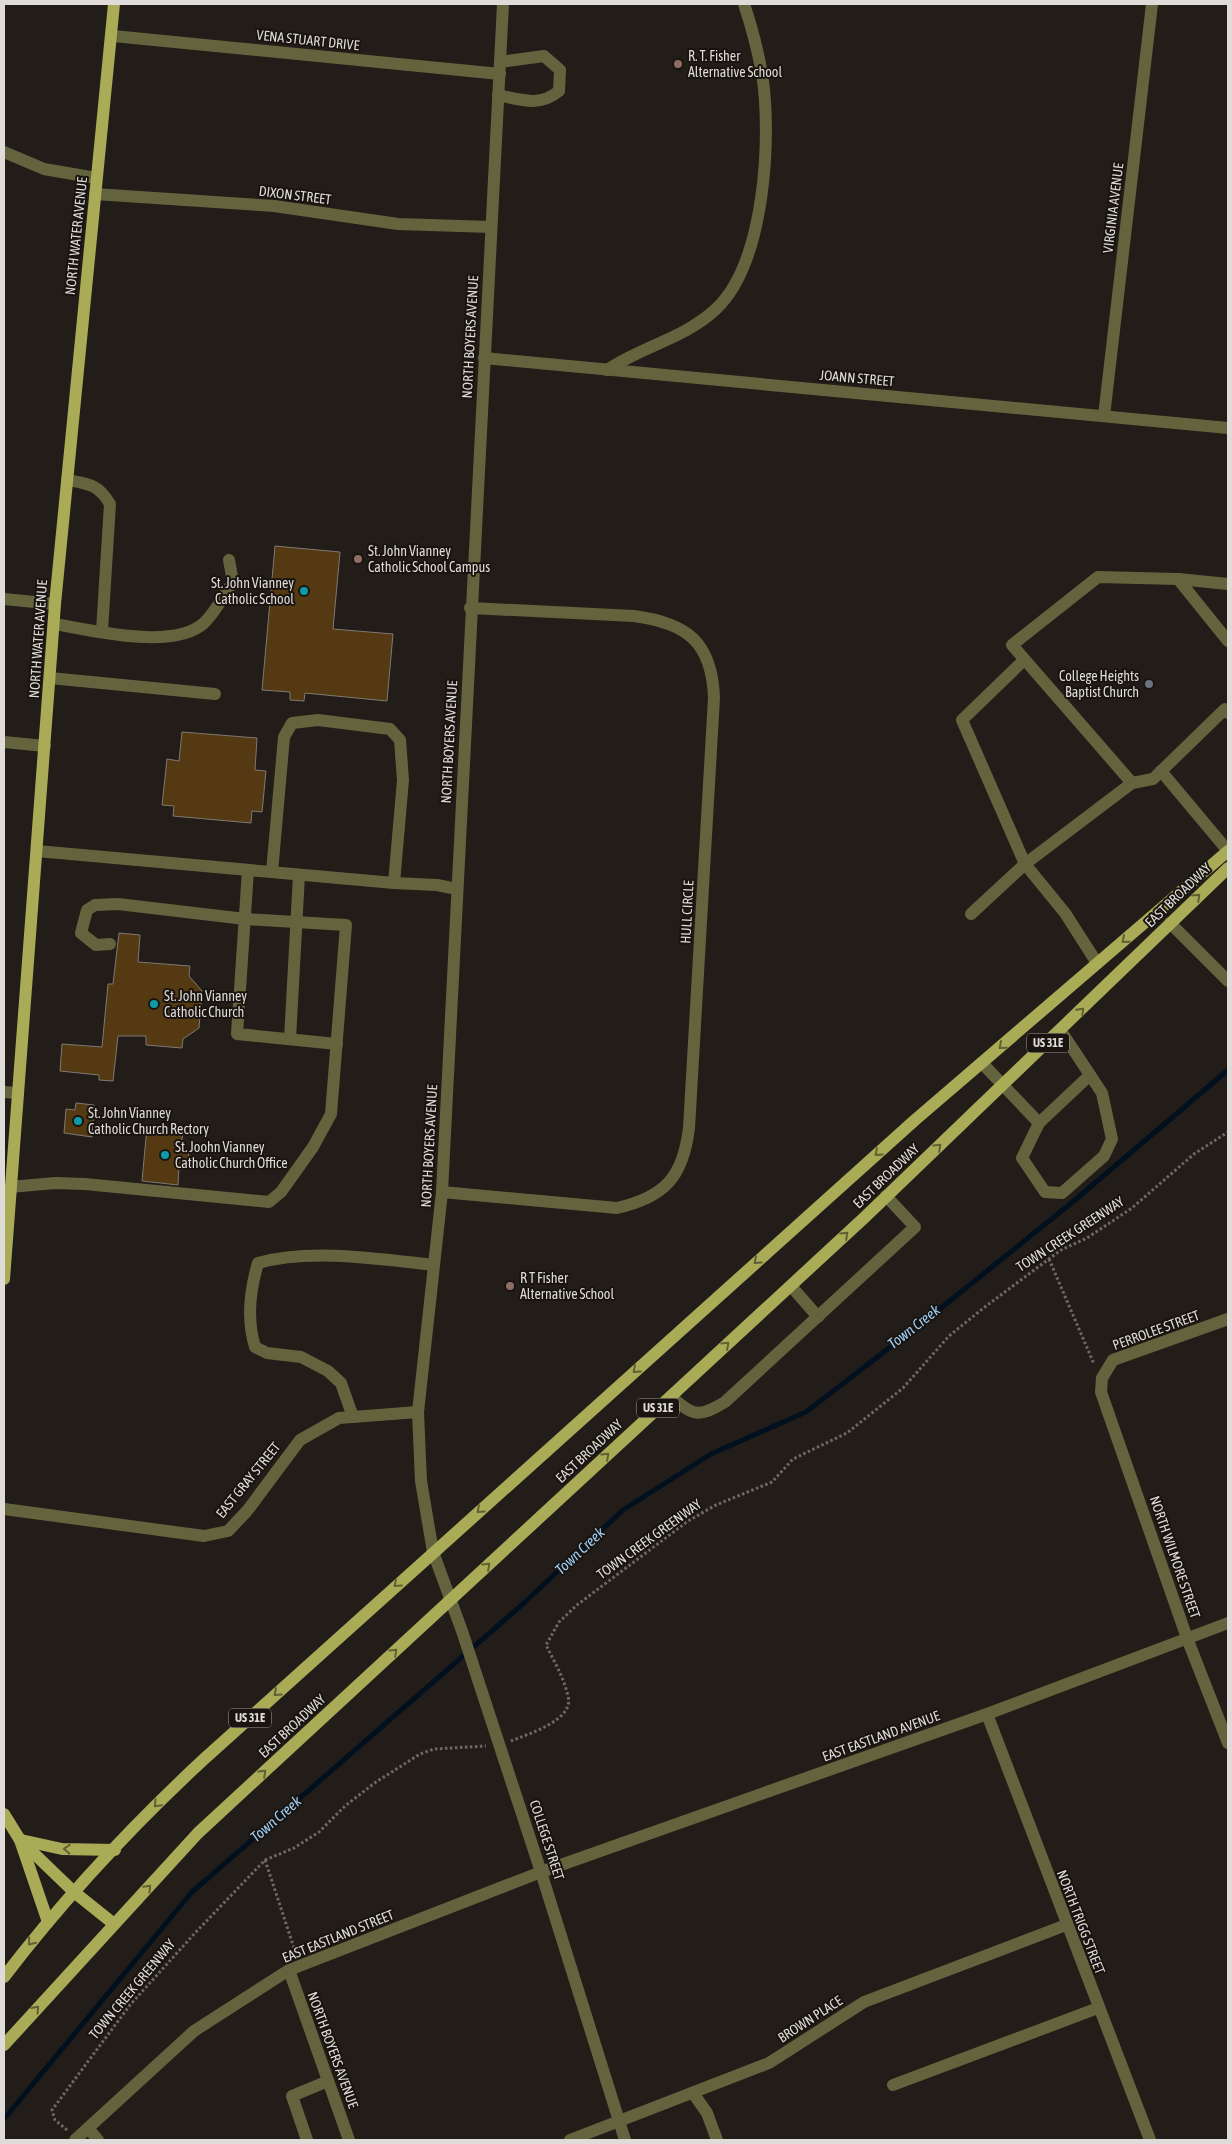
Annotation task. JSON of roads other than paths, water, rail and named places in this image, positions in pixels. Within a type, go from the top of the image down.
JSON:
[{"type":"main road","name":"NORTH WATER AVENUE","points":[[4,1279],[55,604],[96,178],[113,36],[114,4]]},
{"type":"main road","name":"EAST BROADWAY","points":[[4,1977],[74,1892],[170,1790],[433,1552],[982,1063],[1228,851]]},
{"type":"main road","name":"EAST BROADWAY","points":[[4,2045],[198,1833],[791,1286],[1061,1031],[1170,923],[1226,874]]},
{"type":"main road","points":[[4,1814],[20,1840],[48,1922]]},
{"type":"main road","points":[[20,1840],[62,1849],[115,1850]]},
{"type":"main road","points":[[20,1840],[74,1892],[114,1924]]},
{"type":"street","name":"NORTH BOYERS AVENUE","points":[[433,1552],[421,1481],[418,1412],[442,1192],[470,608],[503,4]]},
{"type":"street","points":[[607,370],[628,356],[673,339],[700,323],[718,308],[744,269],[756,225],[766,138],[762,74],[744,4]]},
{"type":"street","name":"VIRGINIA AVENUE","points":[[1104,416],[1152,4]]},
{"type":"street","name":"VENA STUART DRIVE","points":[[113,36],[500,68],[544,56],[560,70],[559,91],[544,100],[532,102],[498,94]]},
{"type":"street","points":[[4,152],[44,168],[96,178]]},
{"type":"street","name":"DIXON STREET","points":[[95,194],[274,206],[398,224],[491,227]]},
{"type":"street","name":"JOANN STREET","points":[[484,358],[1228,428]]},
{"type":"street","points":[[67,480],[90,484],[103,491],[110,504],[102,631]]},
{"type":"street","points":[[54,624],[150,637],[181,635],[204,623],[233,582],[229,560]]},
{"type":"street","points":[[1132,783],[1012,645],[1098,577],[1178,579],[1228,584]]},
{"type":"street","points":[[1178,579],[1228,641]]},
{"type":"street","points":[[4,600],[55,604]]},
{"type":"street","name":"HULL CIRCLE","points":[[442,1192],[617,1208],[636,1204],[656,1193],[677,1174],[686,1152],[689,1128],[714,698],[713,677],[707,657],[696,640],[678,626],[634,616],[470,608]]},
{"type":"street","points":[[1024,660],[962,720],[1025,864],[1065,913],[1097,963]]},
{"type":"street","points":[[50,678],[215,694]]},
{"type":"street","points":[[971,914],[1025,864],[1132,783],[1153,779],[1227,708]]},
{"type":"street","points":[[272,872],[284,737],[292,723],[318,720],[390,729],[400,740],[403,780],[394,883]]},
{"type":"street","points":[[4,742],[45,746]]},
{"type":"street","points":[[1161,771],[1228,851]]},
{"type":"street","points":[[37,851],[394,883],[437,884],[457,889]]},
{"type":"street","points":[[248,870],[237,1034],[337,1044]]},
{"type":"street","points":[[290,1039],[299,875]]},
{"type":"street","points":[[10,1187],[55,1183],[85,1184],[269,1202],[281,1192],[313,1147],[331,1114],[346,926],[245,919],[118,904],[95,905],[87,910],[81,933],[96,944],[110,944]]},
{"type":"street","points":[[1170,923],[1228,981]]},
{"type":"street","points":[[1061,1031],[1102,1093],[1112,1139],[1104,1156],[1062,1193],[1045,1192],[1022,1158],[1039,1123],[1090,1075]]},
{"type":"street","points":[[982,1063],[1039,1123]]},
{"type":"street","points":[[4,1092],[18,1093]]},
{"type":"street","points":[[671,1396],[688,1412],[702,1413],[714,1409],[725,1402],[915,1227],[886,1196]]},
{"type":"street","points":[[353,1417],[341,1383],[328,1371],[301,1357],[267,1353],[255,1347],[250,1328],[254,1276],[258,1263],[272,1259],[308,1255],[434,1265]]},
{"type":"street","points":[[791,1286],[818,1317]]},
{"type":"street","name":"PERROLEE STREET","points":[[1102,1378],[1113,1360],[1228,1320]]},
{"type":"street","name":"NORTH WILMORE STREET","points":[[1102,1378],[1101,1392],[1187,1638],[1228,1743]]},
{"type":"street","name":"EAST GRAY STREET","points":[[4,1509],[204,1536],[228,1531],[247,1511],[300,1440],[339,1418],[418,1412]]},
{"type":"street","name":"COLLEGE STREET","points":[[433,1552],[462,1631],[542,1872],[618,2123],[625,2140]]},
{"type":"street","name":"EAST EASTLAND AVENUE","points":[[542,1872],[987,1714],[1228,1623]]},
{"type":"street","name":"NORTH TRIGG STREET","points":[[987,1714],[1066,1926],[1150,2140]]},
{"type":"street","name":"EAST EASTLAND STREET","points":[[76,2139],[194,2031],[289,1970],[542,1872]]},
{"type":"street","name":"BROWN PLACE","points":[[570,2140],[769,2063],[864,2002],[1066,1926]]},
{"type":"street","name":"NORTH BOYERS AVENUE","points":[[289,1970],[350,2140]]},
{"type":"street","points":[[893,2085],[1098,2008]]},
{"type":"street","points":[[307,2140],[292,2096],[328,2082]]},
{"type":"street","points":[[693,2093],[707,2113],[716,2140]]},
{"type":"street","points":[[88,2128],[98,2140]]},
{"type":"waterway","name":"Town Creek","points":[[4,2119],[192,1892],[524,1603],[623,1510],[711,1454],[806,1412],[941,1308],[1069,1205],[1228,1070]]},
{"type":"place","name":"R. T. Fisher Alternative School","points":[[678,64]]},
{"type":"place","name":"St. John Vianney Catholic School Campus","points":[[358,559]]},
{"type":"place","name":"St. John Vianney Catholic School","points":[[304,591]]},
{"type":"place","name":"College Heights Baptist Church","points":[[1149,684]]},
{"type":"place","name":"St. John Vianney Catholic Church","points":[[154,1004]]},
{"type":"place","name":"St. John Vianney Catholic Church Rectory","points":[[78,1121]]},
{"type":"place","name":"St. Joohn Vianney Catholic Church Office","points":[[165,1155]]},
{"type":"place","name":"R T Fisher Alternative School","points":[[510,1286]]}]
